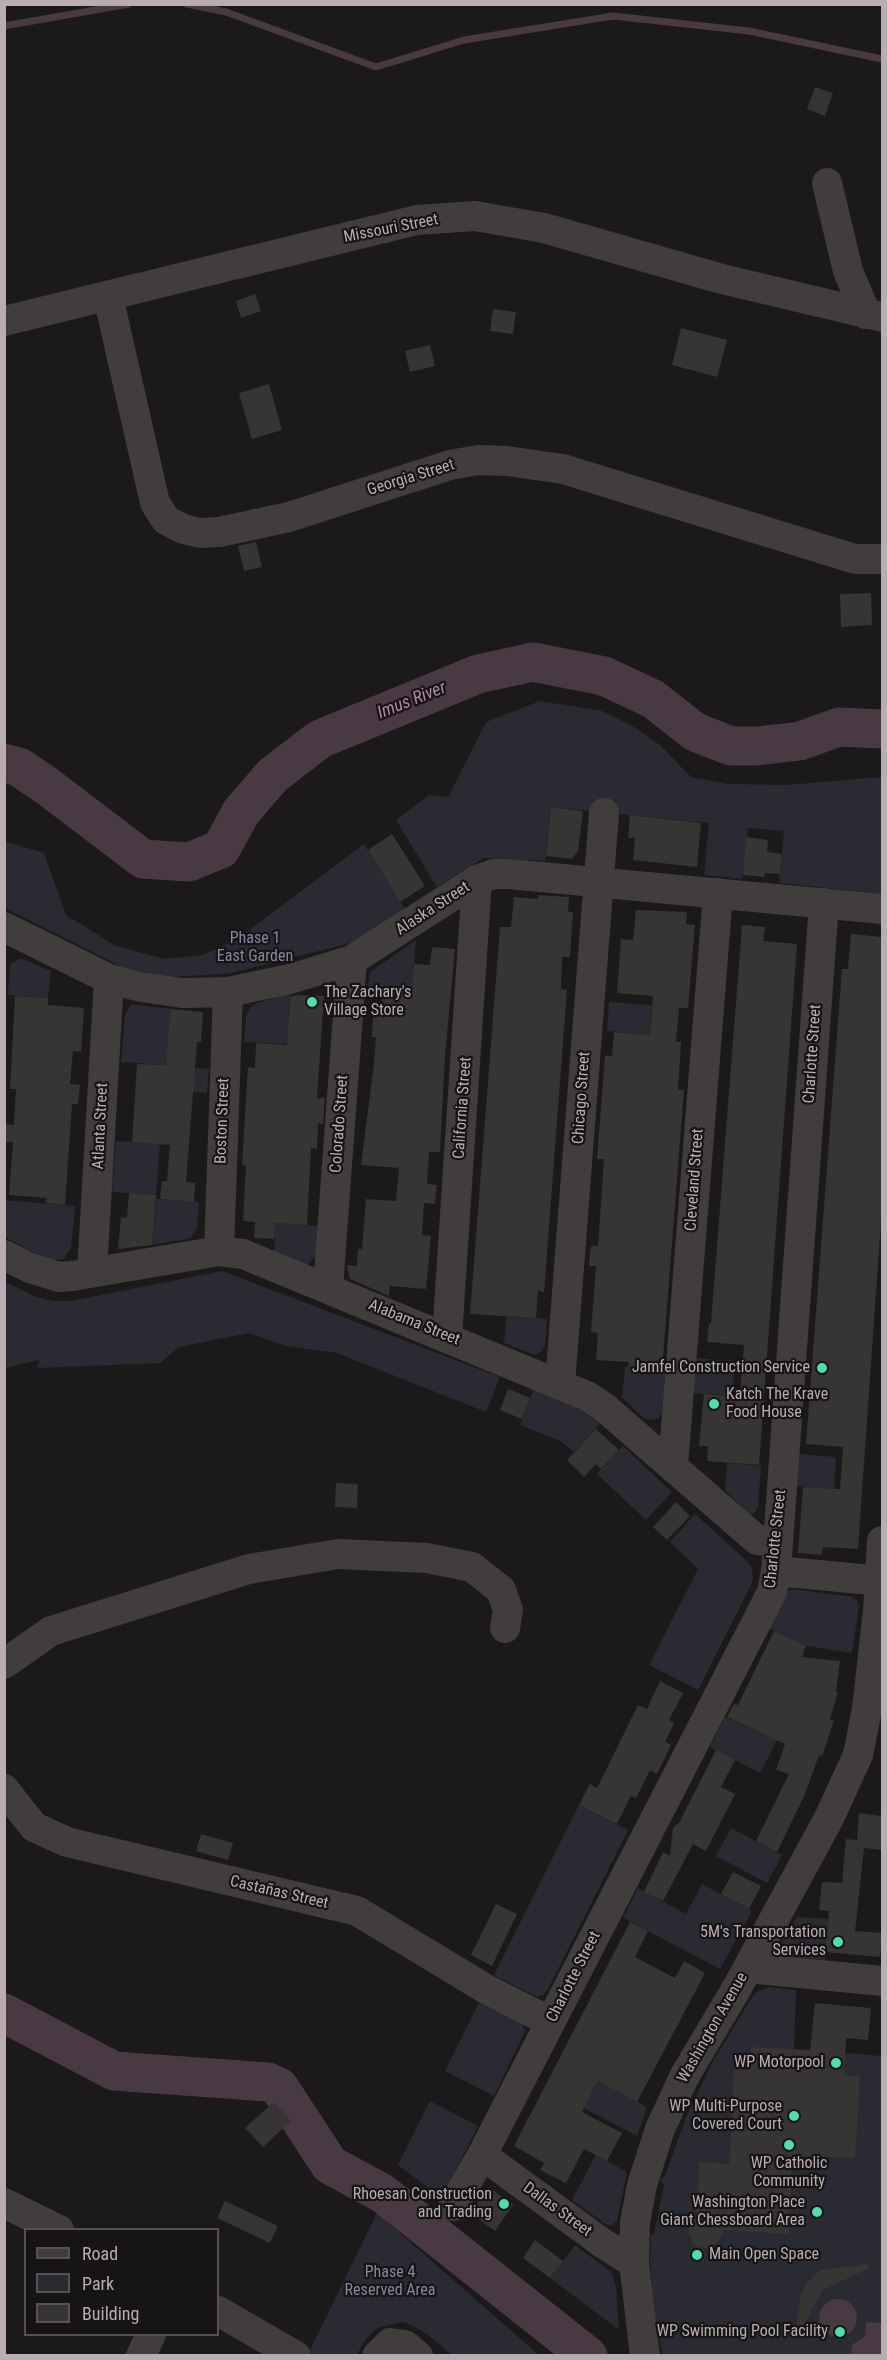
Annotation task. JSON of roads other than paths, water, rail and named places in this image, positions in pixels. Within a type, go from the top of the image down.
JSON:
[{"type":"street","points":[[827,183],[848,271],[874,316]]},
{"type":"street","name":"Missouri Street","points":[[4,321],[417,220],[476,216],[544,228],[722,279],[874,316]]},
{"type":"street","name":"Georgia Street","points":[[108,296],[155,503],[166,520],[183,529],[200,533],[219,532],[289,517],[450,465],[478,460],[507,461],[563,469],[855,559],[882,559]]},
{"type":"street","name":"Chicago Street","points":[[560,1384],[604,813]]},
{"type":"street","name":"Alaska Street","points":[[4,927],[109,979],[182,993],[228,992],[290,979],[352,960],[477,880],[494,874],[509,873],[882,909]]},
{"type":"street","name":"California Street","points":[[447,1336],[477,880]]},
{"type":"street","name":"Cleveland Street","points":[[673,1466],[717,893]]},
{"type":"street","name":"Charlotte Street","points":[[453,2206],[482,2155],[772,1592],[776,1571],[824,903]]},
{"type":"street","name":"Colorado Street","points":[[328,1288],[352,960]]},
{"type":"street","name":"Atlanta Street","points":[[92,1272],[109,979]]},
{"type":"street","name":"Boston Street","points":[[219,1251],[228,992]]},
{"type":"street","name":"Alabama Street","points":[[4,1255],[30,1268],[59,1277],[219,1251],[243,1254],[447,1336],[587,1396],[673,1466],[757,1540],[778,1542]]},
{"type":"street","name":"Washington Avenue","points":[[645,2355],[634,2263],[638,2202],[660,2129],[684,2077],[748,1968],[830,1818],[858,1755],[866,1724],[881,1580],[882,1541]]},
{"type":"street","points":[[4,1664],[51,1631],[249,1569],[338,1554],[427,1558],[471,1567],[501,1590],[508,1610],[505,1628]]},
{"type":"street","points":[[776,1571],[881,1580]]},
{"type":"street","name":"Castañas Street","points":[[4,1789],[34,1827],[67,1842],[357,1911],[486,1989],[550,2022]]},
{"type":"street","points":[[748,1968],[882,1981]]},
{"type":"street","name":"Dallas Street","points":[[482,2155],[634,2263]]},
{"type":"street","points":[[4,2203],[56,2228]]},
{"type":"street","points":[[219,2312],[296,2355]]},
{"type":"street","points":[[141,2355],[151,2336]]},
{"type":"street","points":[[384,2349],[405,2345],[418,2355]]},
{"type":"waterway","points":[[4,26],[129,4]]},
{"type":"waterway","points":[[187,4],[226,12],[376,67],[464,40],[613,16],[749,31],[882,59]]},
{"type":"waterway","name":"Imus River","points":[[4,763],[19,767],[47,786],[143,859],[189,862],[221,849],[241,812],[273,775],[320,739],[478,674],[533,662],[604,676],[653,699],[695,732],[731,746],[757,746],[800,741],[839,727],[882,729]]},
{"type":"waterway","points":[[4,2013],[114,2071],[268,2082],[279,2087],[330,2165],[382,2193],[588,2356]]},
{"type":"place","name":"The Zachary's Village Store","points":[[312,1002]]},
{"type":"place","name":"Jamfel Construction Service","points":[[822,1368]]},
{"type":"place","name":"Katch The Krave Food House","points":[[714,1404]]},
{"type":"place","name":"5M's Transportation Services","points":[[838,1942]]},
{"type":"place","name":"WP Motorpool","points":[[836,2063]]},
{"type":"place","name":"WP Multi-Purpose Covered Court","points":[[794,2116]]},
{"type":"place","name":"WP Catholic Community","points":[[789,2145]]},
{"type":"place","name":"Rhoesan Construction and Trading","points":[[504,2204]]},
{"type":"place","name":"Washington Place Giant Chessboard Area","points":[[817,2212]]},
{"type":"place","name":"Main Open Space","points":[[697,2255]]},
{"type":"place","name":"WP Swimming Pool Facility","points":[[840,2332]]},
{"type":"park label","name":"Phase 1 East Garden","points":[[255,948]]},
{"type":"park label","name":"Phase 4 Reserved Area","points":[[390,2282]]}]
